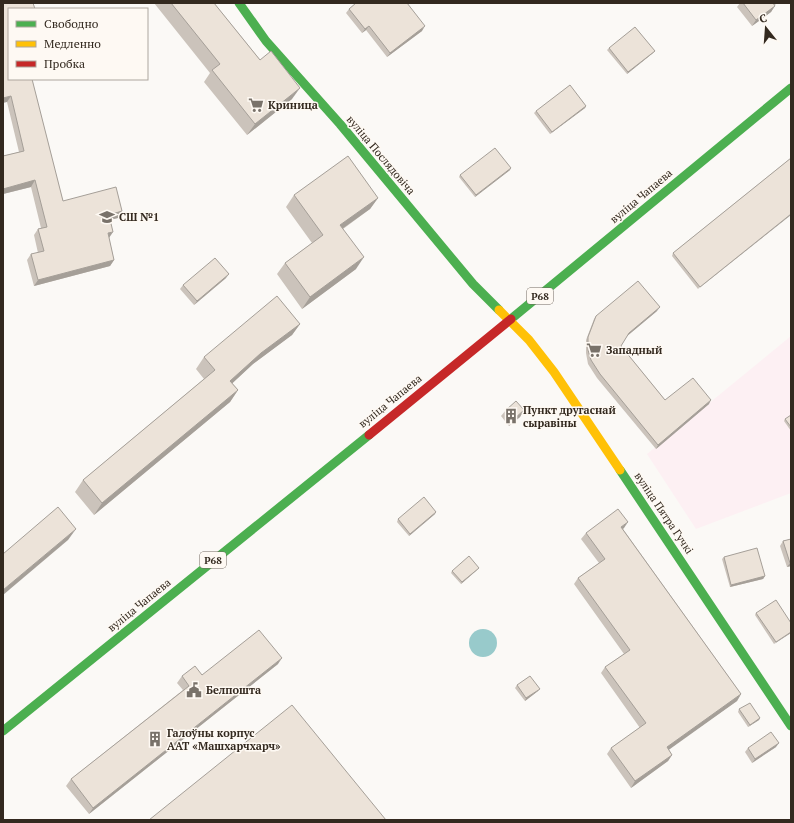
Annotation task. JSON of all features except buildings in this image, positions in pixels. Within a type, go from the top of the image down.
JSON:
[{"type":"main road","name":"вуліца Послядовіча","points":[[239,3],[266,41],[340,124],[473,284],[509,320]]},
{"type":"main road","name":"вуліца Чапаева","points":[[3,731],[509,320],[791,88]]},
{"type":"main road","name":"вуліца Пятра Гучкі","points":[[509,320],[529,340],[554,372],[791,726]]},
{"type":"shaded area","points":[[791,336],[791,493],[696,529],[647,454]]},
{"type":"water","points":[[483,629],[493,633],[497,643],[493,653],[483,657],[473,653],[469,643],[473,633]]},
{"type":"traffic: fast","points":[[239,3],[266,41],[340,124],[473,284],[499,310]]},
{"type":"traffic: fast","points":[[511,319],[791,88]]},
{"type":"traffic: fast","points":[[3,731],[369,435]]},
{"type":"traffic: fast","points":[[620,470],[791,726]]},
{"type":"traffic: slow","points":[[499,310],[529,340],[554,372],[620,470]]},
{"type":"traffic: jam","points":[[369,435],[511,319]]},
{"type":"place","name":"Криница","points":[[256,105]]},
{"type":"place","name":"СШ №1","points":[[107,217]]},
{"type":"place","name":"Западный","points":[[594,350]]},
{"type":"place","name":"Пункт другаснай сыравіны","points":[[511,416]]},
{"type":"place","name":"Белпошта","points":[[194,690]]},
{"type":"place","name":"Галоўны корпус ААТ «Машхарчхарч»","points":[[155,739]]}]
